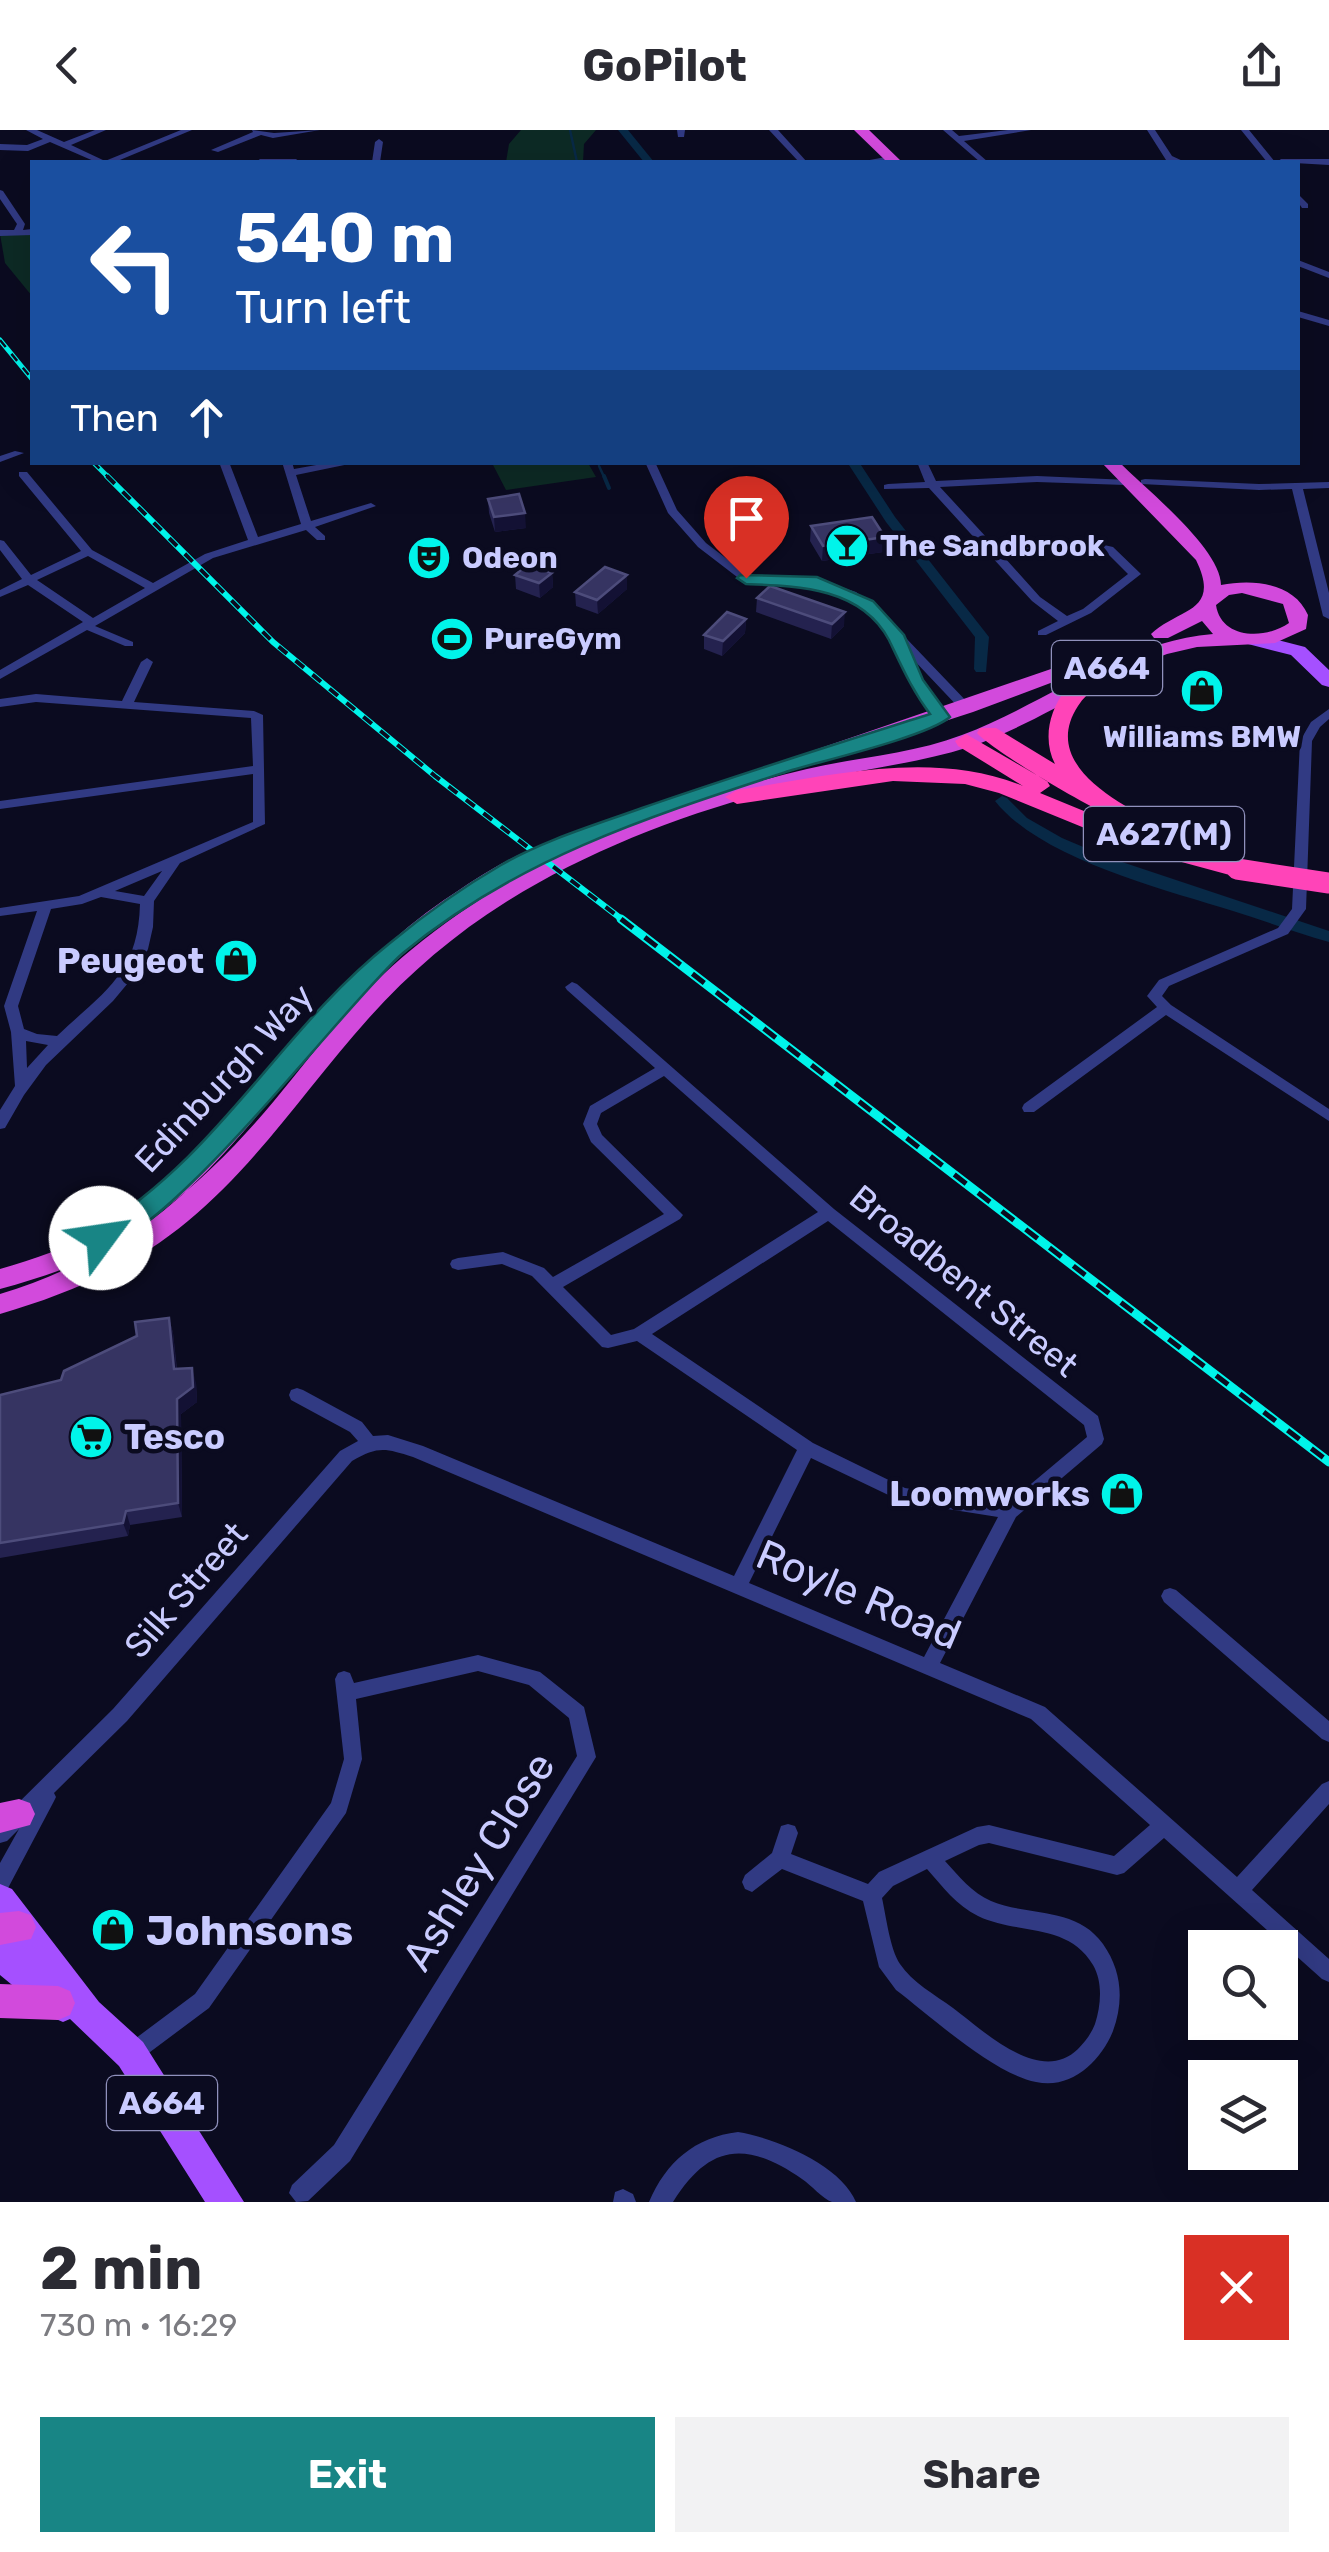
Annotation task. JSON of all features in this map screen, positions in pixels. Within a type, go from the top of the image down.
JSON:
[{"type":"highway","points":[[852,130],[888,160]]},
{"type":"highway","points":[[861,130],[888,160]]},
{"type":"highway","points":[[1127,472],[1145,482],[1242,587],[1288,599],[1297,608],[1299,625],[1280,638],[1246,638],[1213,624],[1209,604],[1212,574],[1204,558],[1127,472]]},
{"type":"highway","name":"Edinburgh Way","points":[[0,1301],[40,1293],[84,1274],[151,1234],[199,1198],[369,1001],[456,925],[546,868],[628,833],[736,797],[806,776],[899,761],[965,725],[1010,692],[1184,626],[1209,604],[1242,587]]},
{"type":"highway","name":"A664","points":[[965,725],[1057,694],[1107,668],[1202,638],[1246,638]]},
{"type":"highway","name":"A627(M)","points":[[1096,799],[1066,765],[1057,736],[1059,716],[1070,697],[1107,668]]},
{"type":"highway","name":"Edinburgh Way","points":[[0,1279],[81,1250],[146,1212],[221,1142],[348,995],[396,948],[510,869],[590,833],[794,764],[965,725]]},
{"type":"highway","name":"A627(M)","points":[[965,725],[1153,830],[1238,862],[1329,867]]},
{"type":"highway","name":"A627(M)","points":[[965,725],[1126,837]]},
{"type":"highway","name":"A627(M)","points":[[736,797],[854,778],[943,774],[1006,788],[1126,837],[1329,883]]},
{"type":"highway","name":"Edinburgh Way","points":[[0,1301],[84,1274]]},
{"type":"highway","name":"A664","points":[[0,1312],[40,1293]]},
{"type":"highway","points":[[0,2001],[72,2008]]},
{"type":"main road","points":[[1299,625],[1329,664]]},
{"type":"main road","name":"A664","points":[[1246,638],[1298,652],[1329,681]]},
{"type":"main road","name":"A664","points":[[5,1927],[72,2008],[130,2054],[226,2202]]},
{"type":"street","points":[[30,130],[97,160]]},
{"type":"street","points":[[64,145],[102,130]]},
{"type":"street","points":[[111,160],[188,130]]},
{"type":"street","points":[[215,150],[258,131],[273,136],[316,130]]},
{"type":"street","points":[[773,130],[800,160]]},
{"type":"street","points":[[947,130],[982,160]]},
{"type":"street","points":[[960,139],[1027,130]]},
{"type":"street","points":[[1152,130],[1169,158],[1174,160]]},
{"type":"street","points":[[1245,130],[1268,160]]},
{"type":"street","points":[[0,147],[28,148],[50,139]]},
{"type":"street","points":[[376,160],[379,142]]},
{"type":"street","points":[[73,160],[83,157]]},
{"type":"street","points":[[1300,162],[1329,162]]},
{"type":"street","points":[[0,193],[21,224],[18,232]]},
{"type":"street","points":[[1300,199],[1305,206]]},
{"type":"street","points":[[0,233],[30,232]]},
{"type":"street","points":[[1300,263],[1329,275]]},
{"type":"street","points":[[1300,315],[1329,323]]},
{"type":"street","points":[[0,459],[20,453]]},
{"type":"street","points":[[225,465],[254,542]]},
{"type":"street","points":[[321,538],[307,525],[289,468],[322,465]]},
{"type":"street","points":[[652,465],[685,530],[746,578],[806,581],[836,588],[866,604],[938,679],[965,725]]},
{"type":"street","points":[[923,465],[932,485],[1036,599],[1066,620]]},
{"type":"street","points":[[888,487],[1127,472]]},
{"type":"street","points":[[23,474],[88,552],[150,586]]},
{"type":"street","points":[[1145,482],[1329,484]]},
{"type":"street","points":[[1298,486],[1329,616]]},
{"type":"street","points":[[0,675],[208,556],[371,506]]},
{"type":"street","points":[[0,543],[29,580],[87,623],[129,644]]},
{"type":"street","points":[[998,555],[1082,543],[1109,548],[1135,574],[1088,611],[1042,633]]},
{"type":"street","points":[[0,594],[88,552]]},
{"type":"street","points":[[895,635],[914,681],[965,725]]},
{"type":"street","points":[[127,704],[147,662]]},
{"type":"street","points":[[938,679],[973,695],[1010,692]]},
{"type":"street","points":[[0,703],[36,698],[247,712],[258,718],[259,769],[258,826],[100,892],[0,912]]},
{"type":"street","points":[[1329,713],[1314,725],[1306,741],[1299,909],[1283,930],[1158,987],[1154,996],[1166,1008],[1329,1116]]},
{"type":"street","points":[[0,805],[259,769]]},
{"type":"street","points":[[0,1124],[20,1084],[60,1041],[105,1004],[137,962],[149,929],[148,900],[174,863]]},
{"type":"street","points":[[100,892],[148,900]]},
{"type":"street","points":[[20,1084],[18,1032],[11,1006],[46,905]]},
{"type":"street","name":"Broadbent Street","points":[[572,986],[829,1213],[1092,1421],[1096,1440],[1010,1512],[930,1664]]},
{"type":"street","points":[[1030,1108],[1166,1008]]},
{"type":"street","points":[[18,1032],[35,1040],[60,1041]]},
{"type":"street","points":[[552,1285],[675,1216],[596,1138],[590,1124],[595,1110],[665,1069]]},
{"type":"street","points":[[458,1264],[502,1258],[538,1272],[608,1342],[639,1334],[829,1213]]},
{"type":"street","points":[[639,1334],[807,1448],[904,1495],[1010,1512]]},
{"type":"street","name":"Royle Road","points":[[297,1395],[356,1427],[369,1442],[400,1444],[498,1477],[1038,1713],[1329,1972]]},
{"type":"street","name":"Silk Street","points":[[6,1822],[53,1785],[132,1702],[346,1456],[369,1442]]},
{"type":"street","points":[[739,1584],[807,1448]]},
{"type":"street","points":[[1170,1596],[1329,1733]]},
{"type":"street","name":"Ashley Close","points":[[130,2054],[187,2015],[214,1986],[339,1807],[354,1759],[345,1686],[478,1663],[534,1678],[577,1713],[586,1757],[342,2153],[300,2193]]},
{"type":"street","name":"Silk Street","points":[[0,1883],[53,1785]]},
{"type":"street","points":[[1236,1892],[1329,1790]]},
{"type":"street","points":[[871,1895],[886,1879],[989,1834],[1116,1866],[1164,1825]]},
{"type":"street","points":[[752,1882],[780,1859],[788,1833]]},
{"type":"street","points":[[871,1895],[889,1968],[903,1983],[1024,2067],[1052,2073],[1076,2066],[1103,2032],[1112,1995],[1108,1972],[1092,1947],[1076,1932],[1059,1925],[982,1908],[930,1857]]},
{"type":"street","points":[[780,1859],[871,1895]]},
{"type":"street","points":[[660,2202],[698,2154],[714,2146],[742,2144],[792,2159],[845,2202]]},
{"type":"green space","points":[[521,130],[596,130],[584,144],[583,160],[506,160],[509,144]]},
{"type":"green space","points":[[30,233],[30,294],[5,263],[0,234]]},
{"type":"green space","points":[[493,465],[589,465],[596,477],[506,490]]},
{"type":"building","points":[[519,494],[525,513],[494,517],[488,499]]},
{"type":"building","points":[[872,517],[885,537],[823,546],[811,526]]},
{"type":"building","points":[[528,564],[552,573],[539,583],[515,575]]},
{"type":"building","points":[[605,567],[627,575],[597,600],[575,592]]},
{"type":"building","points":[[770,586],[845,612],[832,624],[757,598]]},
{"type":"building","points":[[727,612],[746,619],[723,641],[704,635]]},
{"type":"building","name":"Tesco","points":[[169,1318],[174,1369],[192,1368],[193,1387],[177,1399],[178,1503],[126,1511],[123,1523],[0,1543],[0,1395],[61,1380],[64,1371],[137,1336],[135,1322]]},
{"type":"waterway","points":[[570,130],[577,160]]},
{"type":"waterway","points":[[623,130],[647,160]]},
{"type":"waterway","points":[[855,465],[890,519],[982,637],[981,669]]},
{"type":"waterway","points":[[599,466],[605,479]]},
{"type":"waterway","points":[[604,476],[609,488]]},
{"type":"waterway","points":[[1002,801],[1022,821],[1101,861],[1329,937]]},
{"type":"railway","points":[[0,340],[30,377]]},
{"type":"railway","points":[[96,465],[273,642],[435,776],[624,921]]},
{"type":"railway","points":[[621,919],[1329,1462]]},
{"type":"place","name":"The Sandbrook","points":[[847,546]]},
{"type":"place","name":"Odeon","points":[[429,558]]},
{"type":"place","name":"PureGym","points":[[452,639]]},
{"type":"place","name":"Williams BMW","points":[[1202,691]]},
{"type":"place","name":"Peugeot","points":[[236,961]]},
{"type":"place","name":"Tesco","points":[[91,1437]]},
{"type":"place","name":"Loomworks","points":[[1122,1494]]},
{"type":"place","name":"Johnsons","points":[[113,1930]]},
{"type":"route","points":[[101,1238],[146,1212],[181,1182],[221,1142],[348,995],[396,948],[438,915],[510,869],[580,837],[711,790],[941,717],[914,681],[895,635],[852,594],[817,582],[746,578]]}]
